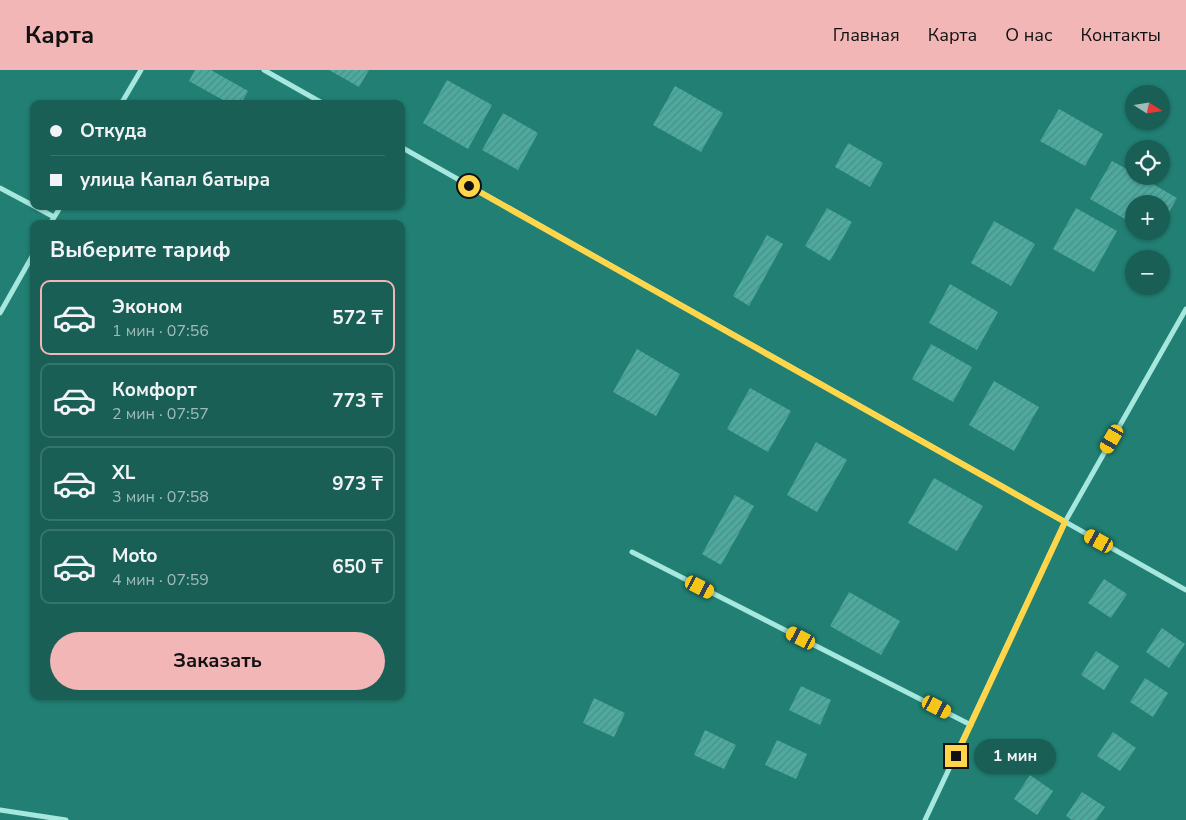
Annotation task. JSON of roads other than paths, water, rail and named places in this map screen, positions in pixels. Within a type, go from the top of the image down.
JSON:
[{"type":"street","points":[[123,100],[141,70]]},
{"type":"street","points":[[264,70],[317,100]]},
{"type":"street","points":[[405,150],[1186,590]]},
{"type":"street","points":[[0,188],[30,204]]},
{"type":"street","points":[[41,210],[54,217]]},
{"type":"street","points":[[52,220],[58,210]]},
{"type":"street","points":[[0,313],[30,260]]},
{"type":"street","points":[[925,820],[1065,522],[1186,309]]},
{"type":"street","points":[[1179,323],[1186,327]]},
{"type":"street","points":[[632,552],[971,725]]},
{"type":"street","points":[[0,810],[66,820]]}]
